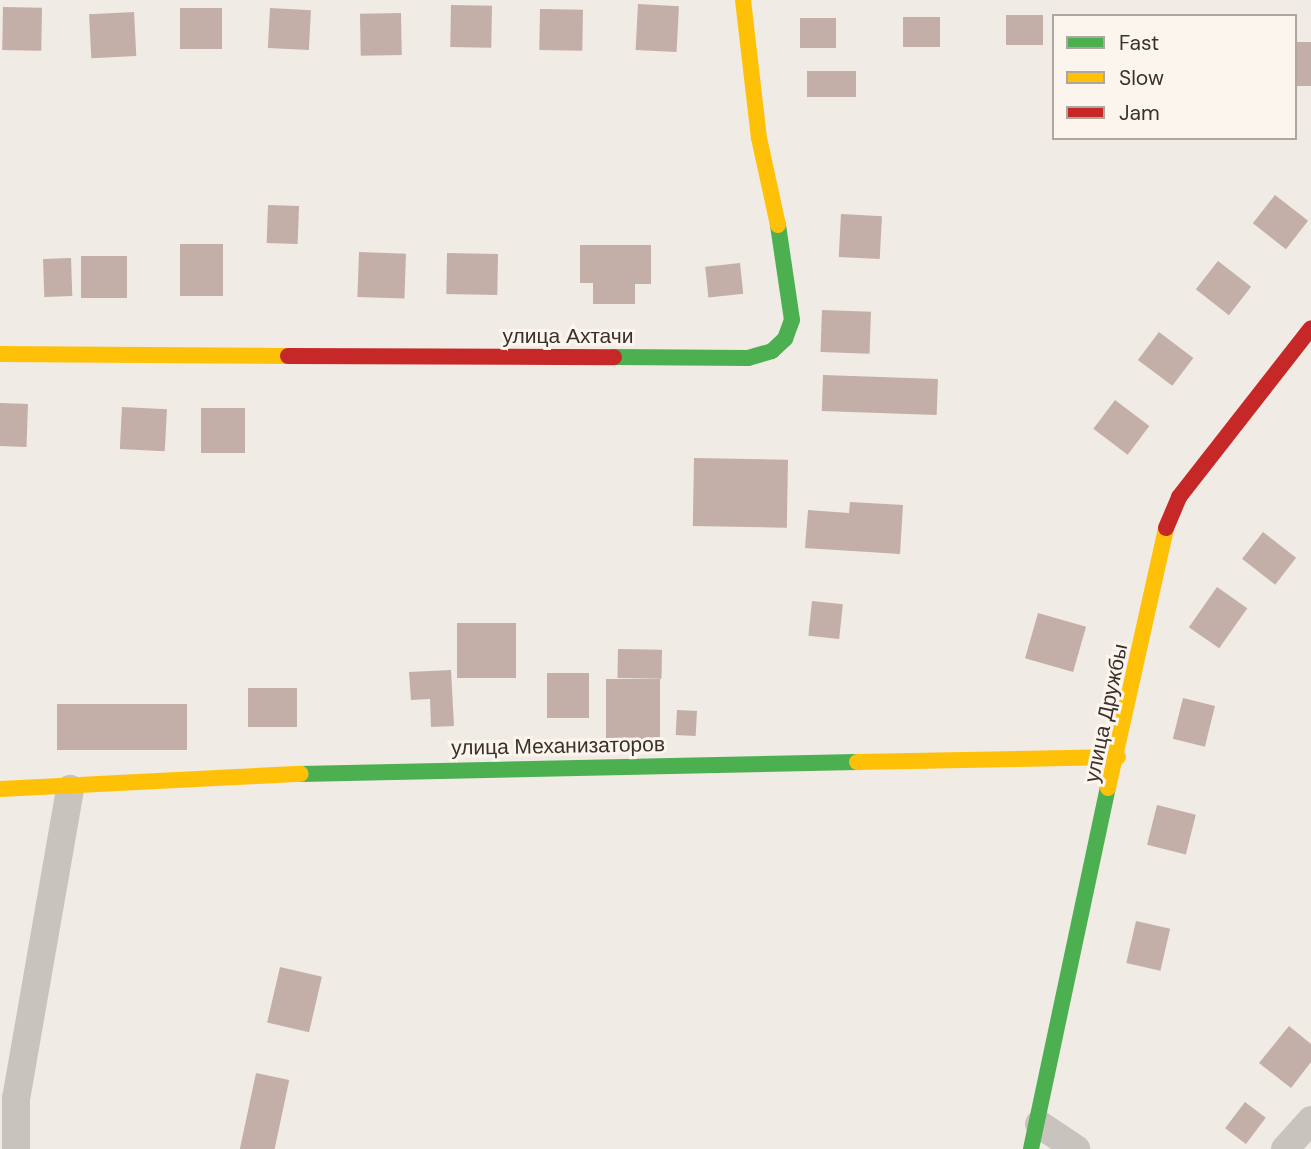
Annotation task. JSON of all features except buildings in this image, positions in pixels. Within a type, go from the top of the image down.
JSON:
[{"type":"street","name":"улица Ахтачи","points":[[0,354],[748,358],[772,351],[785,339],[792,320],[784,251],[758,138],[743,0]]},
{"type":"street","name":"улица Дружбы","points":[[1035,1136],[1118,757],[1162,538],[1179,496],[1311,328]]},
{"type":"street","name":"улица Механизаторов","points":[[0,789],[70,789],[393,770],[1118,757]]},
{"type":"street","points":[[16,1149],[16,1099],[70,789]]},
{"type":"street","points":[[1285,1149],[1311,1120]]},
{"type":"street","points":[[1035,1136],[1076,1149]]},
{"type":"traffic: fast","points":[[614,357],[748,358],[772,351],[785,339],[792,320],[778,225]]},
{"type":"traffic: fast","points":[[301,774],[857,762]]},
{"type":"traffic: fast","points":[[1031,1149],[1108,788]]},
{"type":"traffic: slow","points":[[743,0],[759,138],[778,225]]},
{"type":"traffic: slow","points":[[0,354],[288,356]]},
{"type":"traffic: slow","points":[[1108,788],[1166,528]]},
{"type":"traffic: slow","points":[[857,762],[1118,757]]},
{"type":"traffic: slow","points":[[0,789],[301,774]]},
{"type":"traffic: jam","points":[[1166,528],[1179,497],[1311,328]]},
{"type":"traffic: jam","points":[[288,356],[614,357]]}]
